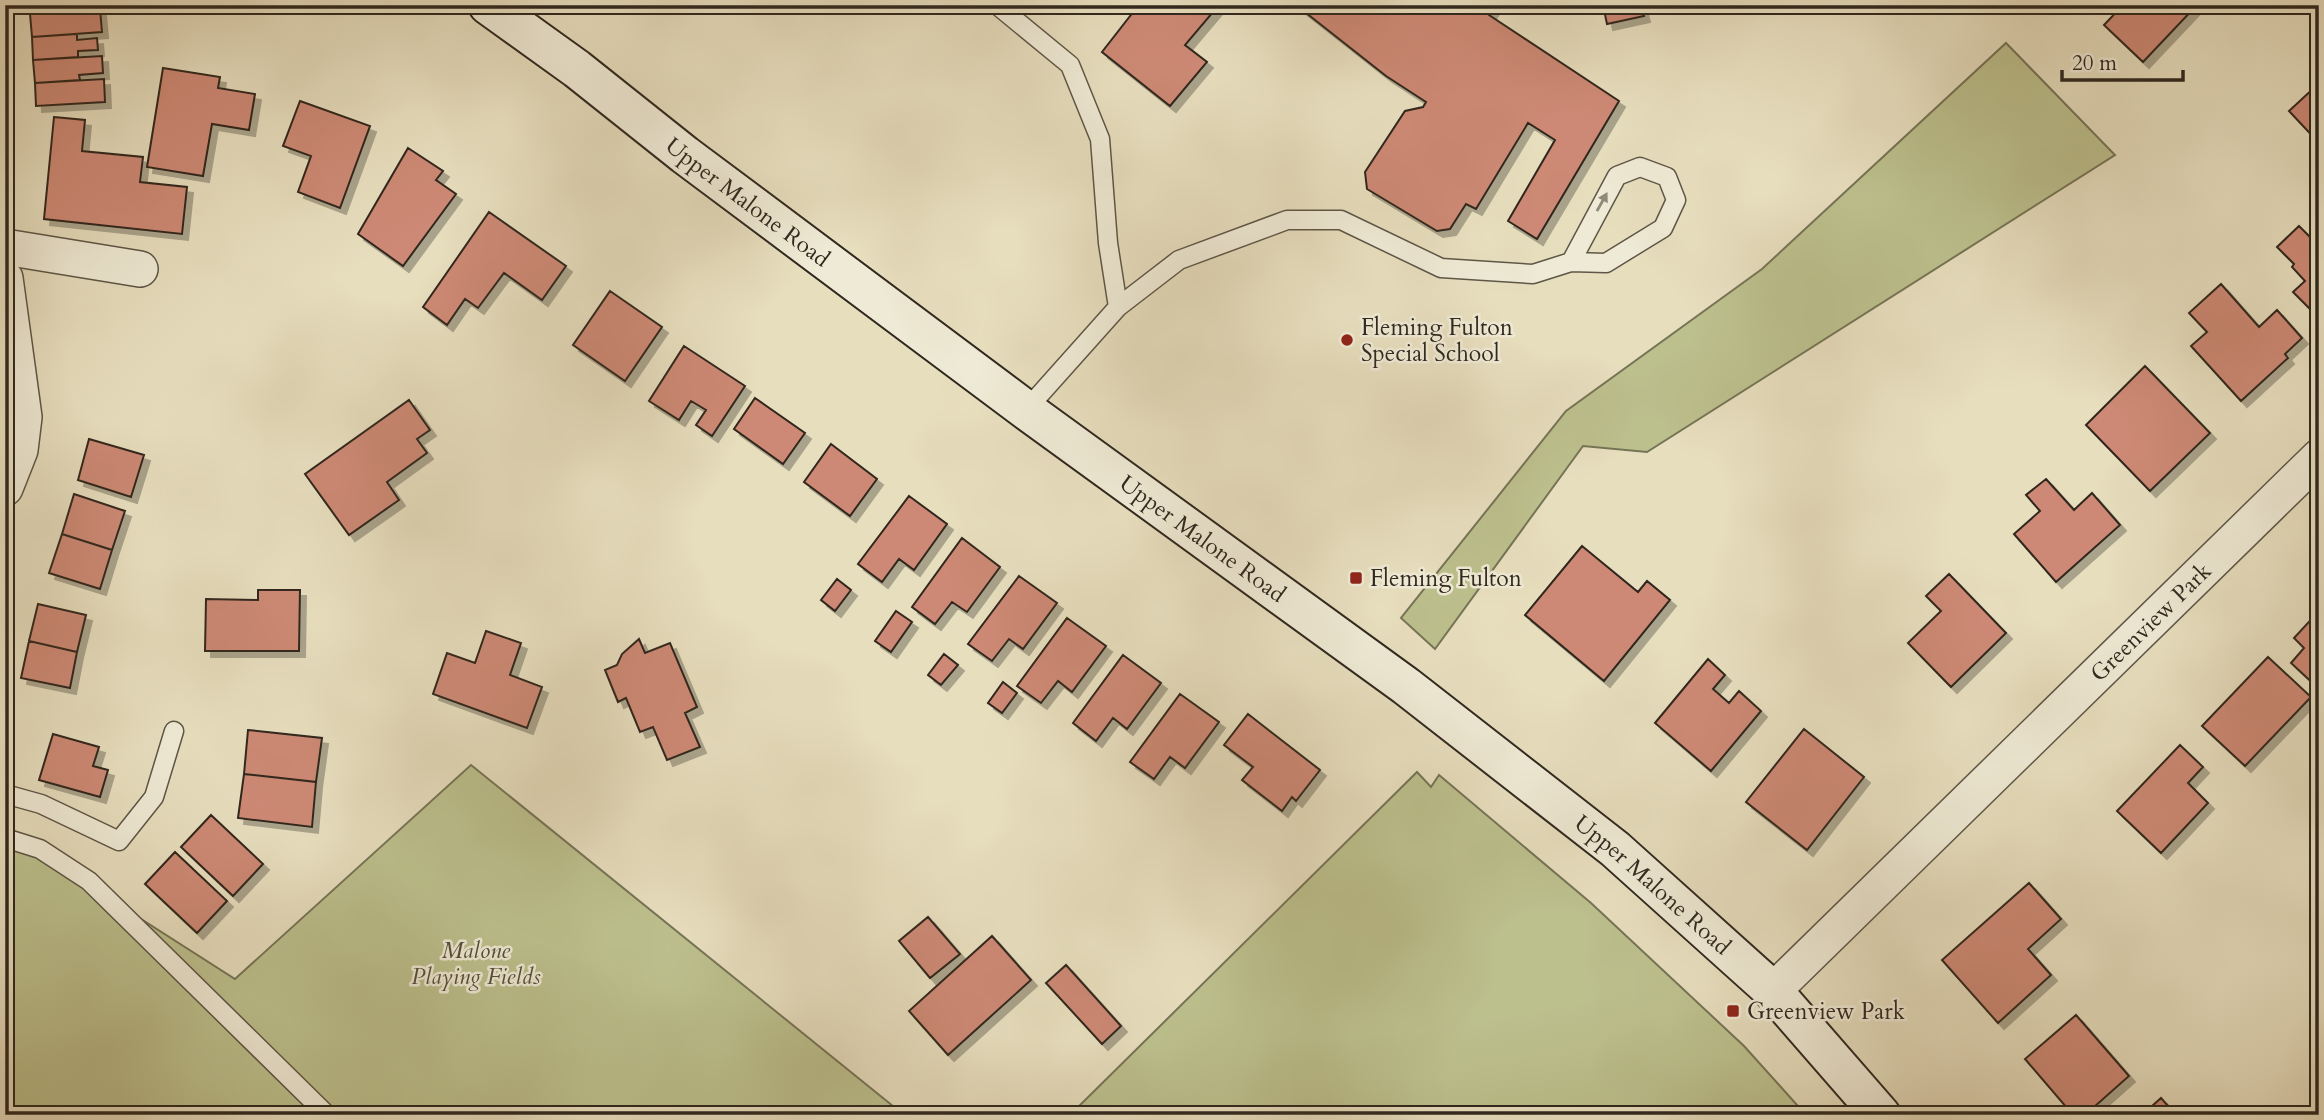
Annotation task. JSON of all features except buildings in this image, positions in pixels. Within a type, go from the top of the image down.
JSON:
[{"type":"main road","name":"Upper Malone Road","points":[[488,5],[577,69],[685,155],[1026,410],[1406,686],[1615,849],[1773,991],[1881,1115]]},
{"type":"street","points":[[5,247],[141,268]]},
{"type":"street","points":[[5,278],[24,417],[20,450],[5,488]]},
{"type":"street","name":"Greenview Park","points":[[1773,991],[2319,457]]},
{"type":"lane","points":[[997,5],[1070,65],[1100,139],[1108,243],[1118,307]]},
{"type":"lane","points":[[1026,410],[1118,307],[1179,260],[1287,220],[1341,220],[1441,268],[1532,274],[1571,262],[1606,263],[1663,229],[1676,200],[1667,177],[1640,167],[1617,176],[1571,262]]},
{"type":"lane","points":[[5,794],[41,804],[119,841],[154,797],[174,731]]},
{"type":"lane","points":[[5,838],[40,849],[89,881],[327,1115]]},
{"type":"green space","points":[[2006,43],[2115,155],[1647,452],[1583,446],[1435,649],[1401,618],[1566,411],[1762,269]]},
{"type":"green space","name":"Malone Playing Fields","points":[[471,765],[904,1115],[5,1115],[5,832],[235,979]]},
{"type":"green space","points":[[1417,772],[1431,787],[1439,775],[1591,903],[1744,1046],[1806,1115],[1070,1115]]},
{"type":"place","name":"Fleming Fulton Special School","points":[[1347,340]]},
{"type":"place","name":"Fleming Fulton","points":[[1356,578]]},
{"type":"place","name":"Greenview Park","points":[[1733,1011]]}]
